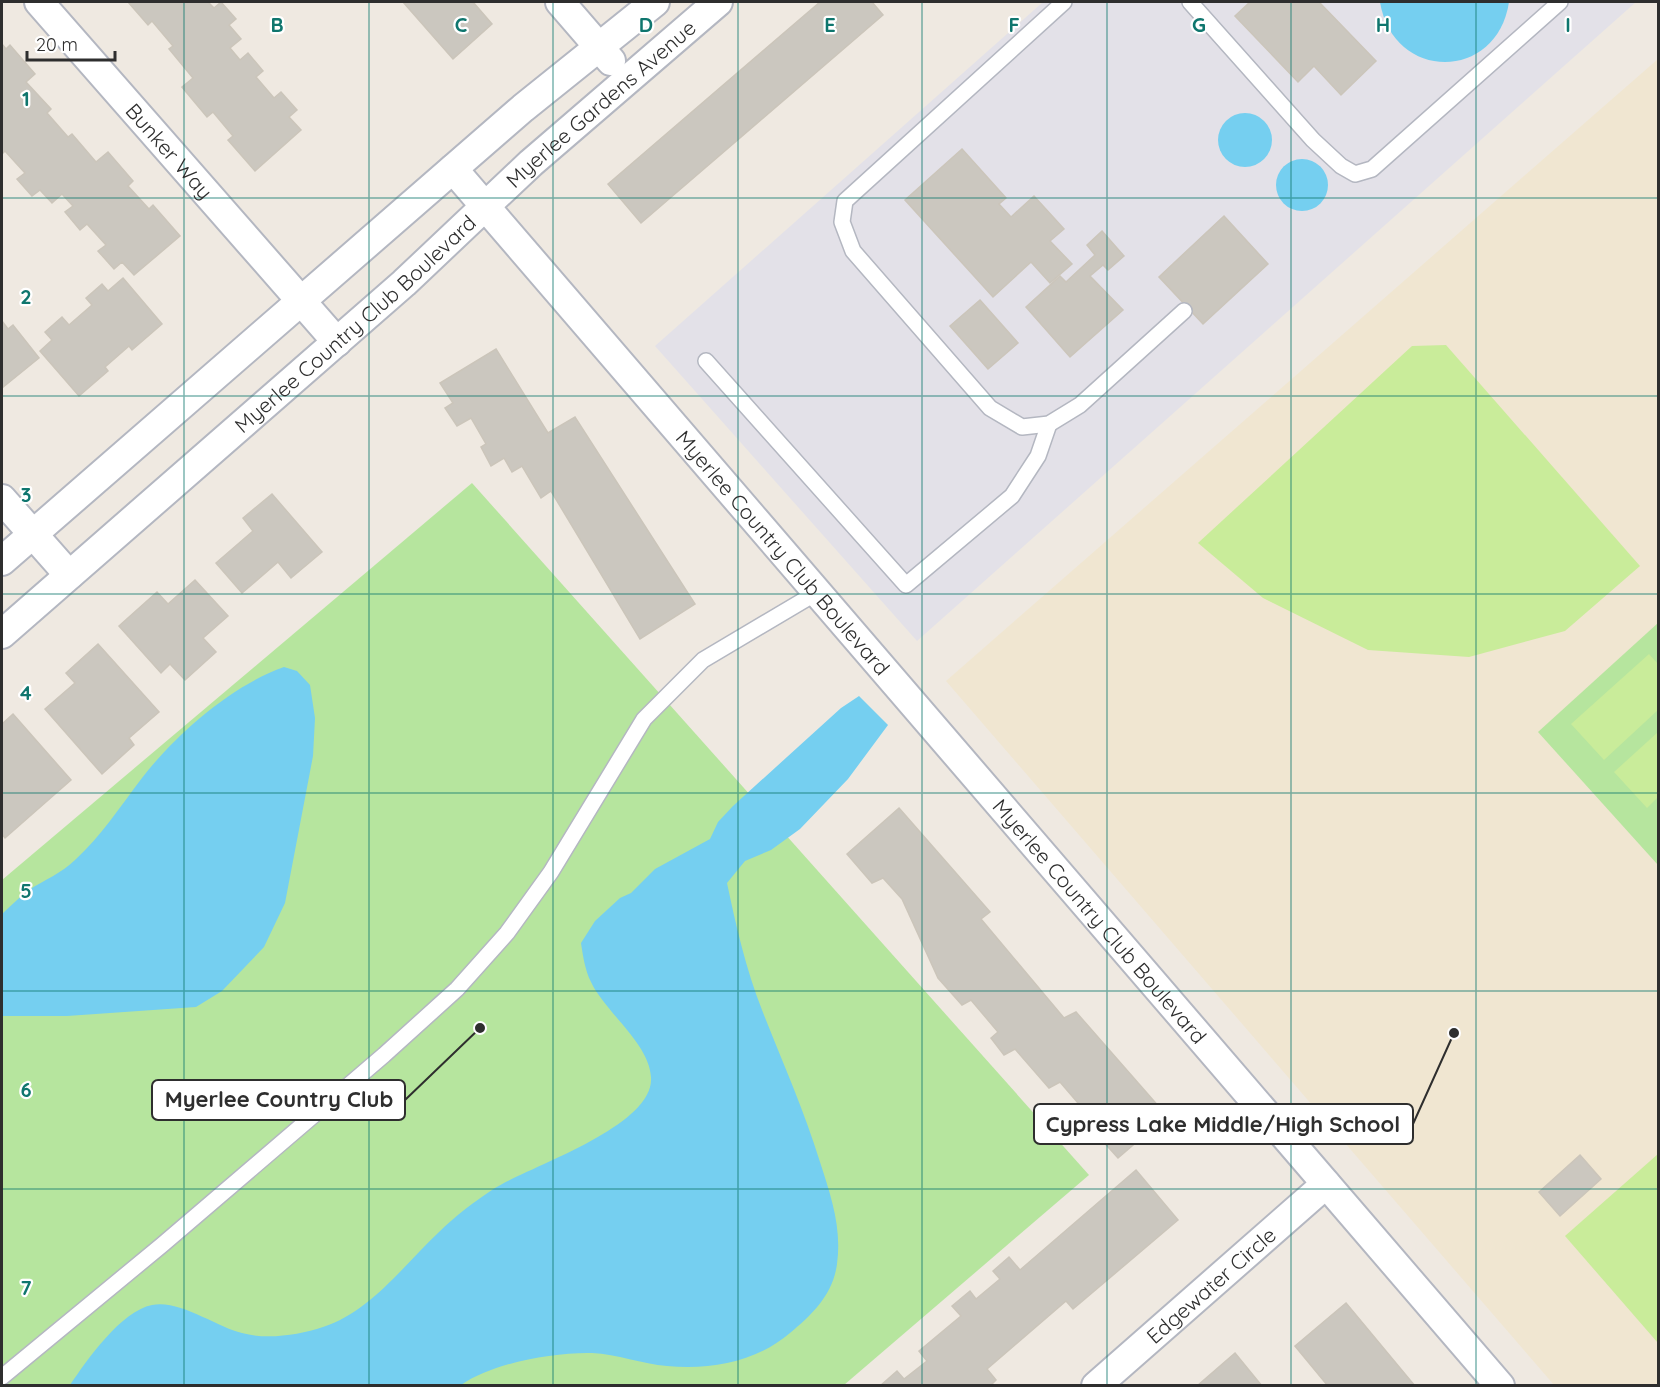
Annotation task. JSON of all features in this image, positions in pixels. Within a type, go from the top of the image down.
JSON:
[{"type":"street","name":"Bunker Way","points":[[39,2],[190,177],[302,299],[337,342]]},
{"type":"street","points":[[560,2],[627,81]]},
{"type":"street","name":"Myerlee Gardens Avenue","points":[[453,169],[523,108],[655,2]]},
{"type":"street","name":"Myerlee Gardens Avenue","points":[[484,207],[531,163],[718,2]]},
{"type":"street","points":[[2,561],[453,169],[484,207]]},
{"type":"street","name":"Myerlee Country Club Boulevard","points":[[2,634],[404,284],[484,207],[1500,1386]]},
{"type":"street","points":[[2,499],[69,575]]},
{"type":"street","name":"Edgewater Circle","points":[[1096,1386],[1326,1185]]},
{"type":"lane","points":[[1064,2],[845,201],[842,222],[853,251],[990,408],[1022,427],[1050,424],[1080,405],[1184,311]]},
{"type":"lane","points":[[1190,2],[1312,140],[1341,166],[1355,174],[1372,169],[1560,2]]},
{"type":"lane","points":[[706,361],[906,585],[1012,496],[1038,456],[1050,424]]},
{"type":"lane","points":[[2,1377],[162,1245],[384,1055],[457,989],[507,933],[550,872],[645,719],[703,660],[816,593]]},
{"type":"shaded area","points":[[1043,2],[1636,2],[917,641],[655,346]]},
{"type":"shaded area","points":[[1658,59],[1658,1385],[1554,1385],[946,681]]},
{"type":"green space","points":[[1446,345],[1640,566],[1565,631],[1469,657],[1368,650],[1263,598],[1198,543],[1412,346]]},
{"type":"green space","points":[[472,483],[1089,1175],[844,1385],[2,1385],[2,880]]},
{"type":"green space","points":[[1658,623],[1658,865],[1538,732]]},
{"type":"green space","points":[[1649,654],[1658,664],[1658,710],[1604,760],[1571,724]]},
{"type":"green space","points":[[1658,732],[1658,797],[1647,808],[1614,772]]},
{"type":"green space","points":[[1658,1154],[1658,1343],[1565,1236]]},
{"type":"water","points":[[1380,2],[1509,2],[1501,28],[1486,47],[1466,58],[1445,62],[1423,58],[1404,47],[1389,28]]},
{"type":"water","points":[[1240,113],[1250,113],[1260,117],[1268,125],[1272,140],[1268,155],[1260,163],[1250,167],[1240,167],[1230,163],[1222,155],[1218,145],[1218,135],[1222,125],[1230,117]]},
{"type":"water","points":[[1297,159],[1307,159],[1316,163],[1324,171],[1328,185],[1324,199],[1316,207],[1307,211],[1297,211],[1288,207],[1280,199],[1276,190],[1276,180],[1280,171],[1288,163]]},
{"type":"water","points":[[284,667],[297,671],[310,685],[315,718],[313,756],[285,903],[264,947],[222,991],[196,1007],[67,1016],[2,1016],[2,914],[25,893],[70,865],[102,831],[155,762],[206,713],[245,686]]},
{"type":"water","points":[[859,696],[888,725],[848,779],[800,829],[771,850],[745,861],[727,883],[751,979],[814,1143],[832,1200],[837,1225],[838,1251],[835,1275],[821,1303],[798,1326],[763,1351],[732,1362],[700,1367],[667,1366],[601,1354],[576,1353],[524,1360],[506,1365],[474,1377],[461,1385],[70,1385],[95,1350],[117,1326],[140,1309],[152,1305],[174,1306],[232,1330],[262,1336],[283,1336],[304,1332],[340,1320],[356,1311],[385,1287],[445,1227],[480,1198],[512,1179],[588,1143],[613,1128],[633,1112],[647,1095],[651,1077],[648,1064],[635,1040],[606,1005],[591,982],[581,943],[595,921],[620,898],[631,893],[655,869],[710,839],[718,822],[733,806],[841,708]]},
{"type":"building","points":[[128,2],[208,2],[214,8],[221,2],[236,19],[229,25],[241,39],[230,48],[240,60],[248,53],[263,71],[256,77],[274,98],[281,92],[297,110],[289,117],[301,130],[255,171],[228,140],[233,136],[213,112],[207,117],[182,87],[193,78],[169,49],[173,46],[152,21],[148,25]]},
{"type":"building","points":[[403,2],[473,2],[492,24],[453,59]]},
{"type":"building","points":[[820,2],[872,2],[883,15],[641,223],[608,184]]},
{"type":"building","points":[[1250,2],[1319,2],[1376,61],[1341,95],[1314,66],[1298,82],[1235,16]]},
{"type":"building","points":[[2,44],[6,49],[10,45],[35,74],[26,82],[51,109],[47,113],[68,137],[72,134],[96,162],[108,152],[133,181],[128,186],[149,209],[153,205],[180,236],[134,275],[122,262],[114,269],[98,251],[106,245],[87,224],[80,230],[65,212],[73,206],[62,194],[52,203],[40,190],[32,196],[17,179],[25,173],[5,151],[2,154]]},
{"type":"building","points":[[962,149],[1006,198],[999,204],[1011,217],[1034,196],[1064,229],[1050,241],[1072,264],[1050,283],[1031,262],[993,297],[905,200]]},
{"type":"building","points":[[1224,216],[1268,264],[1203,324],[1159,277]]},
{"type":"building","points":[[1102,231],[1124,256],[1108,270],[1103,265],[1090,276],[1123,310],[1070,357],[1026,307],[1060,276],[1066,282],[1095,255],[1087,245]]},
{"type":"building","points":[[123,278],[162,324],[132,350],[129,346],[105,367],[108,371],[79,396],[40,351],[52,340],[45,332],[62,317],[69,325],[92,305],[86,298],[102,284],[108,291]]},
{"type":"building","points":[[980,300],[1018,343],[988,369],[950,326]]},
{"type":"building","points":[[2,321],[8,329],[13,325],[39,358],[2,388]]},
{"type":"building","points":[[496,349],[548,433],[575,417],[695,604],[640,639],[551,491],[541,498],[522,466],[512,472],[504,458],[491,466],[481,447],[486,444],[471,418],[457,426],[445,408],[453,403],[440,383]]},
{"type":"building","points":[[272,494],[322,552],[291,578],[278,562],[242,593],[216,563],[253,531],[243,518]]},
{"type":"building","points":[[195,580],[228,616],[203,638],[216,652],[185,680],[170,664],[161,673],[119,626],[157,592],[168,604]]},
{"type":"building","points":[[98,644],[159,712],[129,738],[134,745],[102,774],[45,709],[75,683],[66,673]]},
{"type":"building","points":[[13,714],[71,780],[5,838],[2,834],[2,724]]},
{"type":"building","points":[[899,808],[990,912],[981,919],[1064,1018],[1076,1012],[1167,1116],[1118,1158],[1091,1128],[1096,1124],[1060,1082],[1049,1088],[1015,1049],[1004,1055],[991,1038],[998,1032],[971,1000],[962,1005],[938,978],[902,899],[883,878],[872,883],[847,854]]},
{"type":"building","points":[[1580,1155],[1601,1179],[1560,1216],[1539,1192]]},
{"type":"building","points":[[1136,1170],[1178,1220],[1073,1309],[1066,1301],[987,1369],[996,1380],[990,1386],[880,1386],[897,1371],[904,1379],[927,1361],[919,1351],[961,1316],[952,1306],[970,1291],[976,1299],[1000,1279],[993,1271],[1009,1257],[1020,1270]]},
{"type":"building","points":[[1346,1303],[1415,1386],[1328,1386],[1295,1346]]},
{"type":"building","points":[[1235,1353],[1262,1386],[1197,1386]]},
{"type":"place","name":"Myerlee Country Club","points":[[480,1028]]},
{"type":"place","name":"Cypress Lake Middle/High School","points":[[1454,1033]]}]
